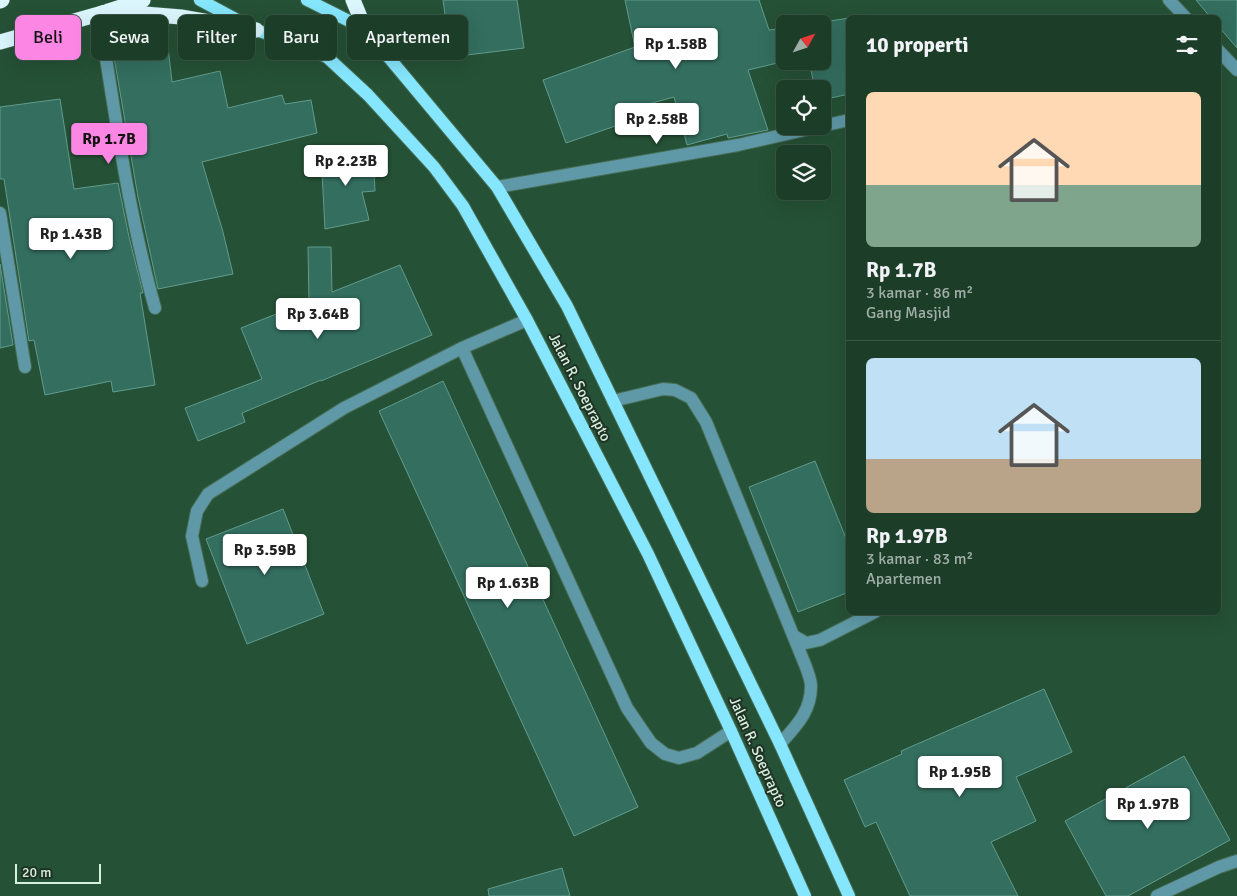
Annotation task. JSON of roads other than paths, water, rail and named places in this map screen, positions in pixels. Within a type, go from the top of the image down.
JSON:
[{"type":"highway","points":[[0,42],[143,0]]},
{"type":"highway","points":[[353,0],[359,15]]},
{"type":"highway","points":[[103,13],[181,17],[256,30]]},
{"type":"main road","name":"Jalan R. Soeprapto","points":[[200,0],[256,30],[296,43],[327,58],[368,95],[434,167],[463,206],[527,320],[648,554],[805,896]]},
{"type":"main road","name":"Jalan R. Soeprapto","points":[[307,0],[347,20]]},
{"type":"main road","name":"Jalan R. Soeprapto","points":[[391,60],[497,187],[567,306],[780,744],[849,896]]},
{"type":"street","points":[[1169,0],[1183,15]]},
{"type":"street","points":[[103,13],[127,191],[155,308]]},
{"type":"street","points":[[1221,53],[1237,70]]},
{"type":"street","points":[[831,124],[846,121]]},
{"type":"street","points":[[497,187],[738,145],[782,135]]},
{"type":"street","points":[[0,213],[25,367]]},
{"type":"street","points":[[202,581],[192,536],[197,511],[208,494],[344,408],[462,348],[527,320]]},
{"type":"street","points":[[462,348],[627,708],[651,743],[665,754],[679,758],[698,753],[731,732]]},
{"type":"street","points":[[613,401],[663,389],[675,390],[690,398],[706,422],[794,636],[811,684],[810,703],[799,723],[780,744]]},
{"type":"street","points":[[794,636],[806,643],[820,640],[869,615]]},
{"type":"street","points":[[1157,896],[1219,867],[1237,861]]}]
